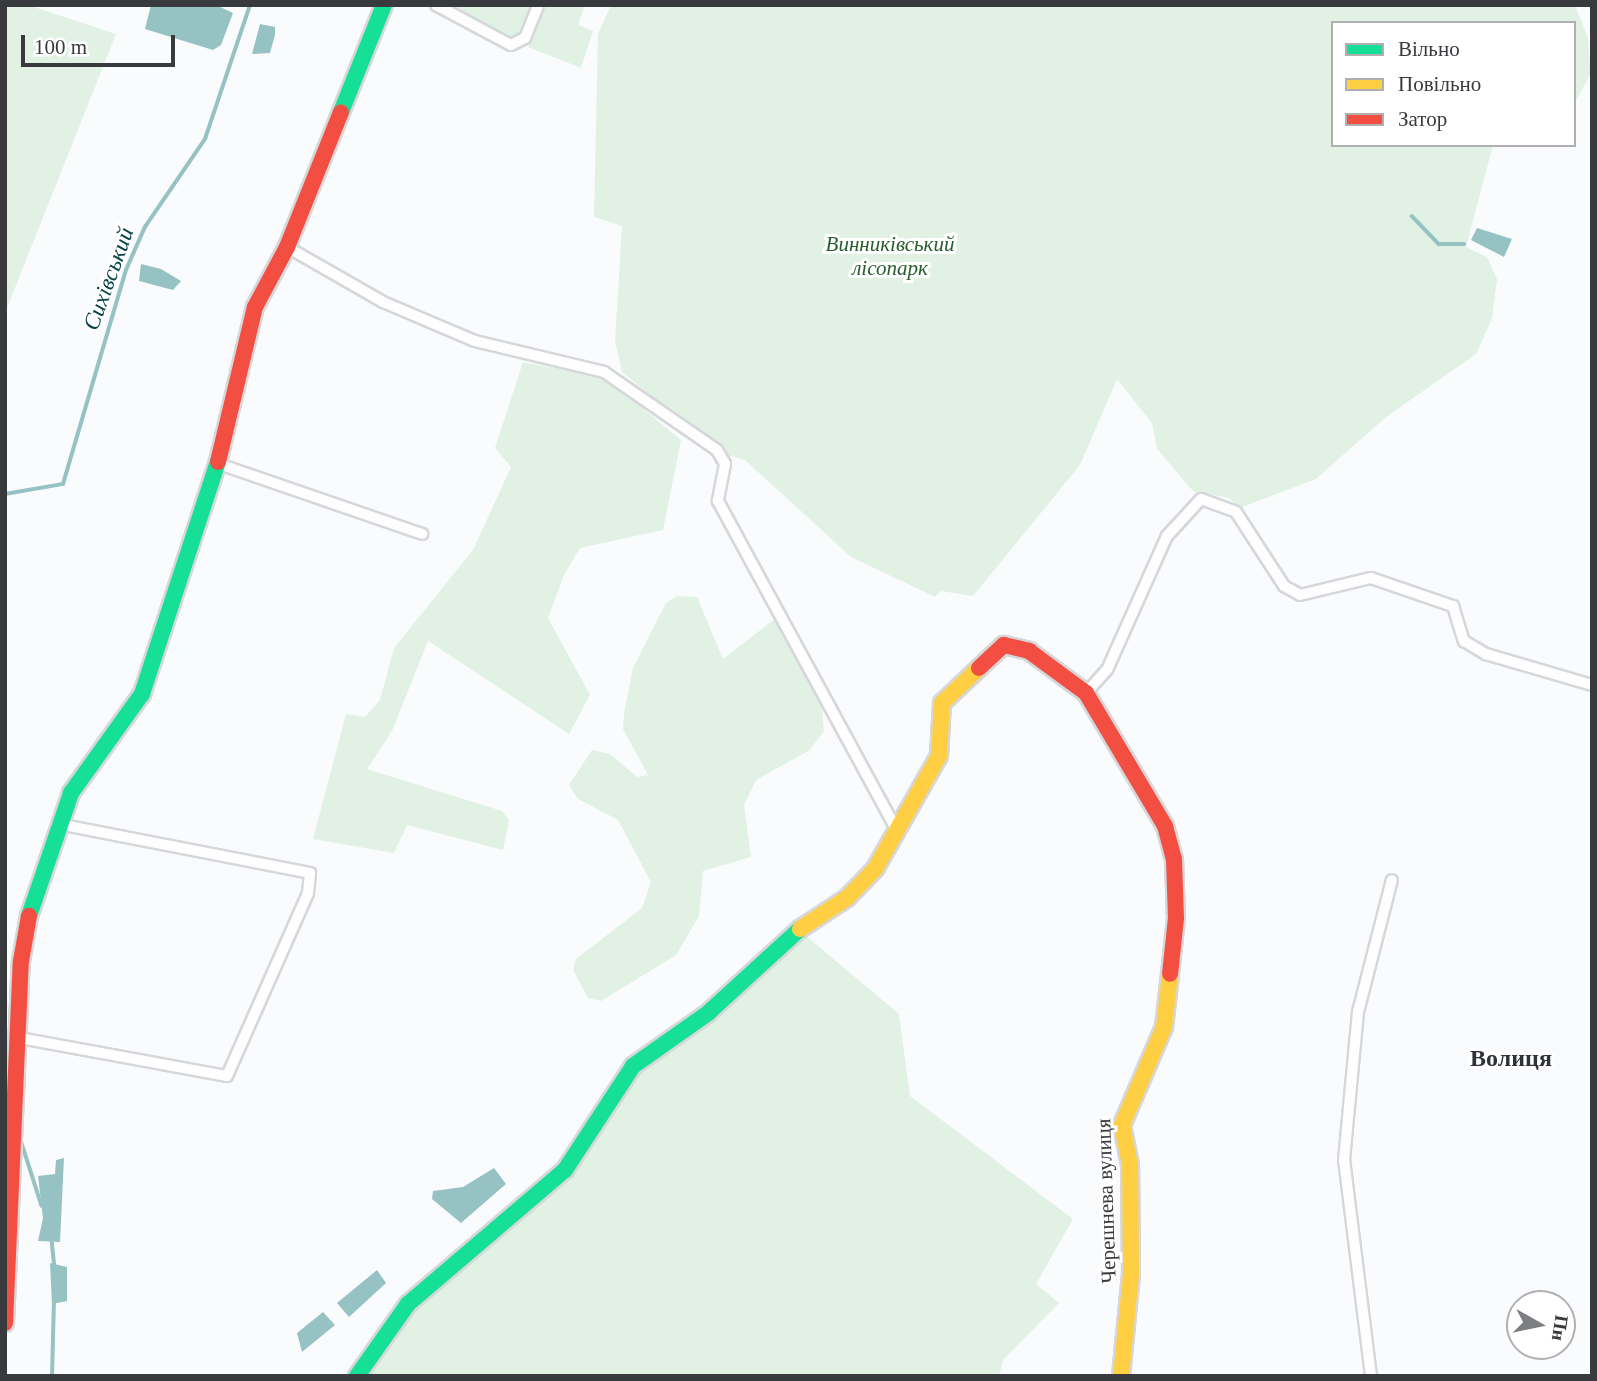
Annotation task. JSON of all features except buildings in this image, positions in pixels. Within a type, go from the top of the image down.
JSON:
[{"type":"street","points":[[5,1323],[23,948],[59,824],[83,772],[142,694],[219,464],[245,333],[287,247],[384,5]]},
{"type":"street","points":[[436,5],[511,46],[525,38],[538,5]]},
{"type":"street","points":[[287,247],[383,302],[475,341],[604,373],[717,450],[725,464],[718,500],[896,829],[875,869],[847,898],[782,941],[708,1013],[633,1066],[565,1170],[408,1304],[357,1376]]},
{"type":"street","points":[[219,464],[422,534]]},
{"type":"street","points":[[1086,693],[1107,670],[1167,536],[1200,499],[1236,512],[1284,586],[1300,595],[1371,578],[1453,606],[1465,642],[1486,654],[1592,685]]},
{"type":"street","name":"Черешнева вулиця","points":[[896,829],[939,756],[942,703],[1004,645],[1029,651],[1086,693],[1165,826],[1174,859],[1169,1003],[1122,1125],[1130,1165],[1131,1274],[1121,1376]]},
{"type":"street","points":[[20,1038],[227,1076],[308,893],[310,873],[59,824]]},
{"type":"street","points":[[1371,1376],[1345,1160],[1359,1012],[1392,880]]},
{"type":"green space","points":[[5,5],[28,5],[116,34],[5,313]]},
{"type":"green space","points":[[448,5],[530,7],[522,33],[510,38]]},
{"type":"green space","points":[[542,5],[585,5],[578,25],[593,31],[581,68],[528,47]]},
{"type":"green space","name":"Винниківський лісопарк","points":[[611,5],[1575,5],[1588,38],[1591,73],[1576,100],[1576,21],[1331,21],[1331,147],[1492,147],[1466,247],[1487,257],[1497,279],[1492,319],[1476,354],[1386,417],[1316,479],[1240,508],[1229,498],[1193,491],[1157,449],[1152,423],[1117,379],[1080,465],[973,596],[941,591],[935,597],[851,557],[745,460],[723,454],[622,372],[615,341],[622,226],[594,217],[598,34]]},
{"type":"green space","points":[[523,362],[593,375],[617,387],[681,440],[663,530],[580,548],[564,575],[548,618],[590,695],[569,734],[428,641],[392,731],[367,769],[502,811],[509,820],[503,850],[407,825],[394,853],[313,839],[346,714],[365,717],[380,700],[394,648],[473,550],[511,467],[495,448]]},
{"type":"green space","points":[[677,596],[697,597],[723,659],[776,618],[821,699],[824,731],[810,750],[756,780],[744,805],[751,857],[703,871],[699,916],[676,955],[601,1001],[588,998],[573,970],[576,959],[642,908],[651,882],[618,820],[578,799],[569,785],[592,750],[610,754],[637,777],[648,775],[623,729],[624,713],[633,668],[666,603]]},
{"type":"green space","points":[[804,934],[899,1014],[910,1096],[1073,1219],[1036,1284],[1059,1303],[1003,1360],[999,1376],[366,1376],[416,1304],[473,1263],[512,1223],[640,1070]]},
{"type":"water","points":[[151,5],[216,5],[233,13],[221,45],[213,50],[145,29]]},
{"type":"water","points":[[260,24],[275,27],[275,35],[270,53],[252,54]]},
{"type":"water","points":[[1477,228],[1512,239],[1504,257],[1471,240]]},
{"type":"water","points":[[141,264],[161,269],[181,281],[173,290],[139,281]]},
{"type":"water","points":[[64,1158],[60,1242],[38,1241],[43,1218],[38,1176],[55,1174],[56,1160]]},
{"type":"water","points":[[494,1168],[506,1184],[461,1223],[432,1199],[433,1191],[463,1187]]},
{"type":"water","points":[[50,1263],[67,1267],[67,1301],[52,1304]]},
{"type":"water","points":[[377,1270],[386,1283],[349,1317],[337,1303]]},
{"type":"water","points":[[323,1312],[335,1325],[302,1352],[297,1333]]},
{"type":"waterway","name":"Сихівський","points":[[5,494],[63,484],[126,270],[145,227],[205,139],[250,5]]},
{"type":"waterway","points":[[1412,216],[1439,244],[1464,244]]},
{"type":"waterway","name":"Сихівський","points":[[20,1137],[42,1206]]},
{"type":"waterway","name":"Сихівський","points":[[52,1240],[55,1267]]},
{"type":"waterway","name":"Сихівський","points":[[52,1376],[54,1299]]},
{"type":"traffic: fast","points":[[341,112],[384,5]]},
{"type":"traffic: fast","points":[[29,916],[71,793],[142,694],[218,462]]},
{"type":"traffic: fast","points":[[357,1376],[408,1304],[565,1170],[633,1066],[708,1013],[800,929]]},
{"type":"traffic: slow","points":[[800,929],[847,898],[875,869],[939,756],[942,703],[979,668]]},
{"type":"traffic: slow","points":[[1121,1376],[1131,1274],[1130,1165],[1122,1125],[1164,1027],[1170,974]]},
{"type":"traffic: jam","points":[[218,462],[255,307],[287,247],[341,112]]},
{"type":"traffic: jam","points":[[979,668],[1004,645],[1029,651],[1086,693],[1165,826],[1174,859],[1176,918],[1170,974]]},
{"type":"traffic: jam","points":[[5,1323],[21,961],[29,916]]},
{"type":"district","name":"Волиця","points":[[1511,1059]]}]
